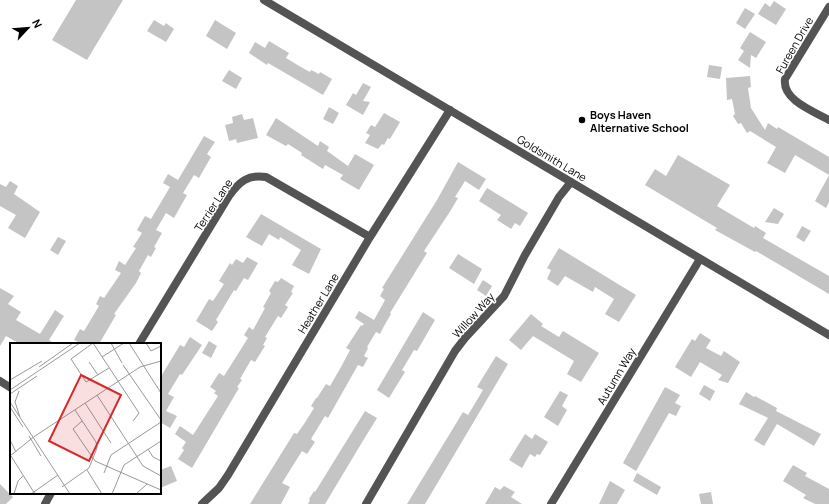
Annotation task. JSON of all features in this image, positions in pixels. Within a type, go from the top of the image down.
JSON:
[{"type":"street","name":"Goldsmith Lane","points":[[264,0],[829,335]]},
{"type":"street","name":"Fureen Drive","points":[[829,7],[785,79],[784,85],[786,91],[792,98],[829,120]]},
{"type":"street","name":"Heather Lane","points":[[202,504],[219,488],[228,475],[370,237],[450,110]]},
{"type":"street","name":"Terrier Lane","points":[[140,343],[229,196],[237,185],[249,177],[266,177],[370,237]]},
{"type":"street","name":"Willow Way","points":[[366,504],[455,351],[504,296],[525,255],[559,197],[571,182]]},
{"type":"street","name":"Autumn Way","points":[[551,504],[700,259]]},
{"type":"street","points":[[0,381],[10,387]]},
{"type":"street","points":[[45,504],[50,494]]},
{"type":"building","points":[[76,0],[123,0],[87,60],[52,40]]},
{"type":"building","points":[[774,1],[786,9],[776,25],[758,14],[765,3],[770,7]]},
{"type":"building","points":[[745,8],[755,14],[745,29],[736,23]]},
{"type":"building","points":[[154,20],[164,26],[166,23],[174,29],[166,42],[147,31]]},
{"type":"building","points":[[215,20],[236,33],[227,49],[206,36]]},
{"type":"building","points":[[750,32],[766,42],[756,58],[751,55],[750,68],[738,60],[744,51],[740,48]]},
{"type":"building","points":[[269,41],[289,53],[286,58],[310,72],[311,70],[319,74],[320,72],[332,79],[323,95],[268,63],[267,65],[249,53],[255,42],[265,48]]},
{"type":"building","points":[[709,65],[722,67],[720,79],[707,77]]},
{"type":"building","points":[[229,70],[242,78],[236,89],[222,81]]},
{"type":"building","points":[[750,76],[751,87],[748,88],[751,108],[765,130],[768,123],[777,129],[778,127],[829,157],[829,175],[795,155],[785,173],[767,163],[776,147],[750,131],[747,133],[741,123],[738,124],[733,116],[735,114],[732,99],[727,100],[726,78]]},
{"type":"building","points":[[363,83],[371,87],[363,101],[370,102],[363,115],[346,105],[353,93],[356,95]]},
{"type":"building","points":[[329,107],[339,113],[333,124],[323,119]]},
{"type":"building","points":[[384,113],[400,122],[390,139],[388,138],[384,145],[382,144],[378,149],[365,143],[370,135],[366,133],[371,125],[375,127]]},
{"type":"building","points":[[242,114],[244,120],[253,118],[258,138],[237,143],[236,139],[229,141],[225,125],[233,123],[232,117]]},
{"type":"building","points":[[276,118],[318,146],[320,141],[329,147],[327,151],[348,166],[355,154],[374,165],[359,190],[340,179],[343,175],[325,165],[323,169],[301,155],[302,153],[288,144],[286,146],[266,135]]},
{"type":"building","points":[[204,136],[215,142],[207,154],[211,157],[199,178],[194,175],[183,193],[187,195],[174,218],[166,213],[156,230],[162,233],[154,247],[156,248],[151,257],[148,255],[139,271],[141,273],[136,283],[114,314],[116,315],[100,343],[80,343],[74,340],[80,329],[84,331],[99,306],[96,304],[100,296],[104,298],[121,273],[115,270],[119,261],[125,265],[136,248],[133,247],[142,233],[137,230],[145,216],[151,219],[170,187],[163,183],[168,174],[178,180]]},
{"type":"building","points":[[678,155],[730,185],[717,206],[754,228],[755,226],[766,233],[763,238],[829,276],[829,294],[756,251],[755,252],[715,230],[717,228],[645,185],[655,169],[666,176]]},
{"type":"building","points":[[458,162],[486,179],[479,190],[465,181],[455,197],[458,198],[424,251],[427,253],[390,313],[391,314],[380,334],[376,332],[367,347],[368,348],[364,356],[368,358],[363,367],[358,365],[328,418],[325,416],[311,439],[315,442],[307,454],[302,451],[282,483],[290,487],[281,504],[250,504],[294,433],[297,434],[314,408],[311,406],[316,398],[326,384],[330,386],[341,367],[350,350],[346,348],[361,325],[362,326],[364,324],[355,318],[359,311],[374,320],[385,300],[380,296],[384,289],[382,288],[437,200]]},
{"type":"building","points":[[829,175],[829,202],[826,208],[815,201]]},
{"type":"building","points":[[10,181],[18,186],[14,194],[40,212],[25,238],[8,228],[16,215],[0,206],[0,184],[6,187]]},
{"type":"building","points":[[487,188],[528,213],[520,226],[515,223],[511,229],[497,220],[501,215],[479,201]]},
{"type":"building","points":[[774,208],[784,214],[778,224],[765,222]]},
{"type":"building","points":[[261,214],[321,249],[309,274],[292,265],[301,250],[280,237],[279,240],[269,234],[262,246],[246,237]]},
{"type":"building","points":[[802,226],[811,231],[804,242],[796,237]]},
{"type":"building","points":[[58,237],[66,241],[58,255],[50,250]]},
{"type":"building","points":[[559,248],[636,295],[619,322],[605,314],[614,299],[595,287],[593,292],[565,276],[558,286],[547,279],[551,270],[547,268]]},
{"type":"building","points":[[458,254],[482,269],[474,284],[449,268]]},
{"type":"building","points":[[247,257],[258,263],[248,280],[244,278],[236,291],[234,290],[216,320],[218,322],[212,331],[196,321],[209,299],[213,301],[224,284],[219,281],[230,263],[232,265],[236,259],[243,263]]},
{"type":"building","points":[[281,278],[294,286],[291,292],[293,293],[285,305],[288,307],[281,318],[278,316],[265,337],[267,338],[263,345],[265,346],[255,362],[251,360],[240,379],[242,380],[237,387],[239,388],[192,468],[178,459],[184,450],[182,448],[186,442],[175,434],[180,426],[193,435],[218,396],[214,393],[216,391],[210,387],[219,373],[224,376],[248,338],[244,335],[249,327],[253,330],[265,308],[263,307],[271,293],[269,291],[275,281],[278,282]]},
{"type":"building","points":[[483,280],[492,286],[486,296],[477,290]]},
{"type":"building","points":[[0,288],[14,296],[8,304],[21,312],[16,320],[40,334],[55,310],[64,316],[49,340],[54,343],[18,343],[6,336],[0,346]]},
{"type":"building","points":[[423,312],[435,320],[417,351],[414,350],[402,370],[405,372],[389,398],[377,390]]},
{"type":"building","points":[[531,314],[543,324],[541,326],[559,337],[563,331],[599,353],[581,382],[567,374],[574,361],[533,336],[521,350],[509,340]]},
{"type":"building","points":[[700,333],[711,340],[706,348],[721,356],[724,351],[740,362],[728,383],[718,380],[722,375],[700,362],[691,377],[675,367],[692,339],[695,341]]},
{"type":"building","points":[[190,337],[202,345],[182,375],[180,374],[168,394],[174,397],[166,411],[177,416],[170,428],[161,423],[161,376],[180,345],[184,347]]},
{"type":"building","points":[[209,341],[217,346],[211,358],[202,353]]},
{"type":"building","points":[[496,356],[508,364],[425,504],[407,504],[463,412],[468,415],[483,390],[477,387]]},
{"type":"building","points":[[704,385],[715,391],[710,401],[699,394]]},
{"type":"building","points":[[665,387],[680,395],[675,403],[681,406],[676,416],[669,413],[636,471],[623,463]]},
{"type":"building","points":[[560,391],[568,395],[562,406],[567,410],[558,426],[544,417]]},
{"type":"building","points":[[746,392],[777,408],[776,411],[821,434],[814,446],[777,424],[764,446],[754,440],[768,418],[739,404]]},
{"type":"building","points":[[365,411],[377,418],[325,504],[308,504],[309,499],[314,491],[315,492]]},
{"type":"building","points":[[525,434],[532,439],[535,434],[548,442],[540,455],[537,454],[535,457],[530,454],[522,468],[509,460]]},
{"type":"building","points":[[793,465],[807,473],[805,476],[829,489],[829,504],[815,504],[803,498],[806,495],[783,481]]},
{"type":"building","points":[[171,466],[177,481],[161,488],[161,470]]},
{"type":"building","points":[[637,473],[661,487],[657,495],[633,481]]},
{"type":"building","points":[[610,481],[625,490],[617,504],[599,504]]},
{"type":"building","points":[[0,484],[13,497],[6,504],[0,504]]},
{"type":"building","points":[[504,486],[515,492],[511,497],[522,504],[485,504],[495,487],[500,490]]},
{"type":"building","points":[[711,492],[713,504],[701,504],[699,494]]},
{"type":"place","name":"Boys Haven Alternative School","points":[[582,120]]}]
